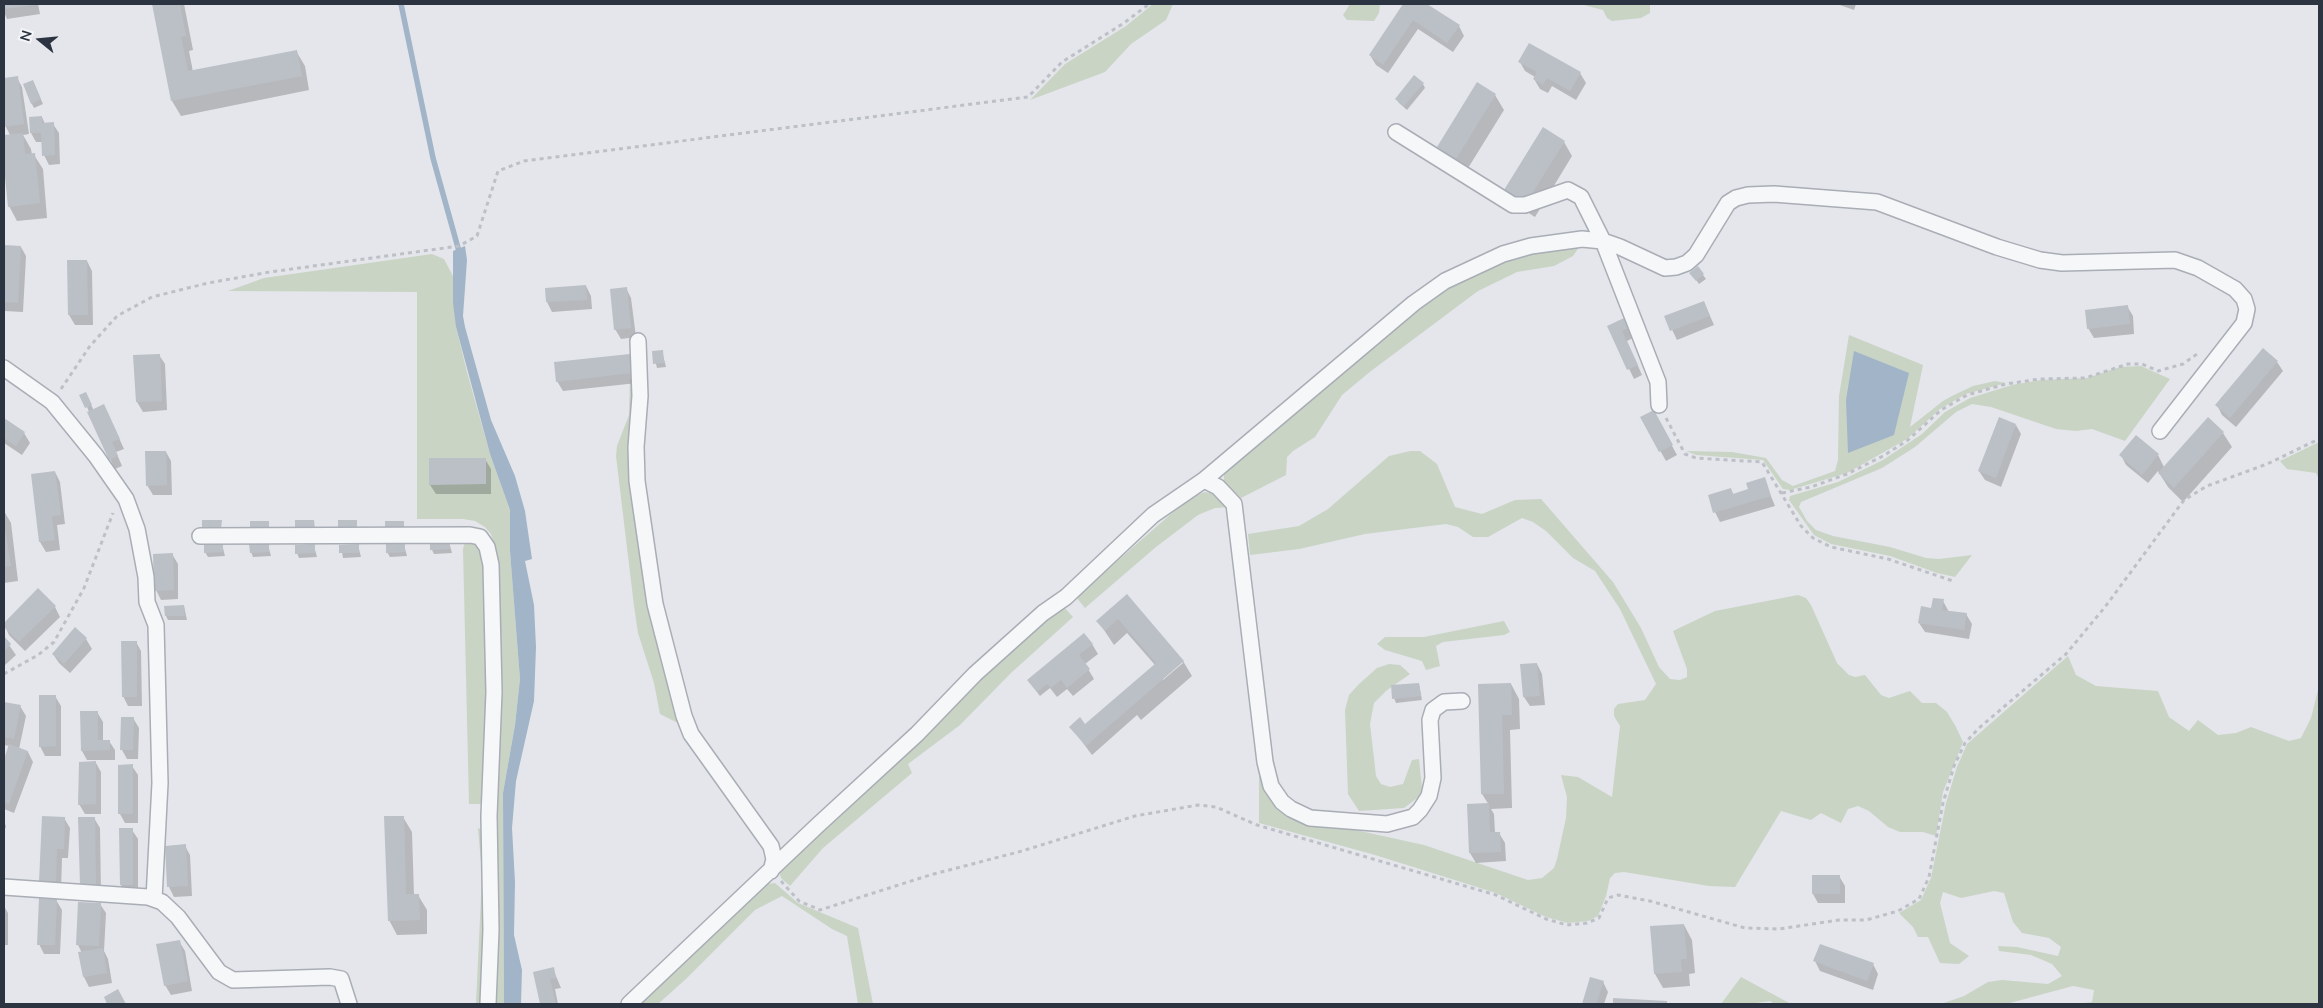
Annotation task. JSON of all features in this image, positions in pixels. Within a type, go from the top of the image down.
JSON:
[{"type":"street","points":[[1396,132],[1513,205],[1525,205],[1568,190],[1582,197],[1602,241],[1658,382],[1659,405]]},
{"type":"street","points":[[629,1004],[917,734],[975,674],[1043,613],[1066,597],[1153,515],[1204,480],[1414,303],[1445,281],[1503,254],[1531,246],[1582,239],[1602,241],[1665,268],[1676,267],[1687,263],[1696,255],[1728,203],[1736,198],[1748,195],[1774,194],[1877,202],[1997,247],[2040,260],[2062,263],[2176,260],[2198,268],[2235,289],[2244,299],[2247,309],[2244,323],[2160,431]]},
{"type":"street","points":[[638,342],[640,396],[636,447],[637,481],[655,604],[684,716],[692,734],[771,846],[774,858],[771,870]]},
{"type":"street","points":[[4,368],[52,402],[96,456],[126,499],[137,530],[146,577],[147,602],[156,625],[160,783],[154,899]]},
{"type":"street","points":[[1204,480],[1218,487],[1234,504],[1266,770],[1275,794],[1291,809],[1310,818],[1387,824],[1413,816],[1420,810],[1429,796],[1433,778],[1430,720],[1433,710],[1444,702],[1462,701]]},
{"type":"street","points":[[200,536],[470,534],[480,537],[487,547],[491,566],[494,692],[489,816],[491,930],[488,1004]]},
{"type":"street","points":[[4,887],[148,897],[154,899],[162,902],[178,917],[219,972],[232,980],[341,979],[350,1004]]},
{"type":"path","points":[[52,402],[90,346],[117,316],[152,297],[208,283],[270,272],[459,246],[477,236],[498,171],[524,161],[1028,97],[1062,62],[1124,23],[1149,4]]},
{"type":"path","points":[[1782,493],[1811,487],[1847,474],[1883,456],[1908,440],[1941,410],[1967,395],[2006,384],[2040,379],[2085,378],[2128,364],[2142,364],[2158,371],[2183,364],[2198,354]]},
{"type":"path","points":[[1659,405],[1685,454],[1696,458],[1762,462],[1801,526],[1813,538],[1831,547],[1888,559],[1953,581]]},
{"type":"path","points":[[771,870],[799,901],[820,910],[930,875],[1135,816],[1198,805],[1216,807],[1257,825],[1496,895],[1546,919],[1567,925],[1587,923],[1599,918],[1608,898],[1618,894],[1650,901],[1745,928],[1779,929],[1839,920],[1866,920],[1890,913],[1919,899],[1929,878],[1943,803],[1954,766],[1965,743],[1978,728],[2066,654],[2105,607],[2184,500],[2207,486],[2267,464],[2319,439]]},
{"type":"path","points":[[4,674],[38,655],[54,642],[84,588],[109,527],[120,492]]},
{"type":"green space","points":[[1153,4],[1173,4],[1166,20],[1131,44],[1105,72],[1030,100],[1065,64],[1126,26]]},
{"type":"green space","points":[[1350,4],[1380,4],[1379,13],[1374,21],[1347,20],[1343,15]]},
{"type":"green space","points":[[1580,4],[1650,4],[1650,13],[1641,18],[1612,21],[1607,18],[1603,10]]},
{"type":"green space","points":[[1580,246],[1573,256],[1554,266],[1517,272],[1478,291],[1371,371],[1342,395],[1315,437],[1287,457],[1286,475],[1241,498],[1224,481],[1224,474],[1313,394],[1434,296],[1490,266],[1539,251]]},
{"type":"green space","points":[[432,254],[444,259],[453,276],[456,327],[490,454],[510,510],[510,551],[520,679],[515,725],[503,793],[504,1004],[492,1004],[497,578],[494,545],[491,534],[485,527],[475,521],[463,519],[417,519],[417,292],[228,291],[264,278]]},
{"type":"green space","points":[[1849,335],[1923,365],[1910,427],[1943,401],[1973,386],[1995,381],[2006,383],[1966,394],[1940,409],[1907,439],[1847,473],[1790,490],[1783,489],[1763,460],[1696,455],[1686,451],[1732,452],[1766,458],[1782,480],[1793,486],[1835,471],[1838,460],[1839,396]]},
{"type":"green space","points":[[2141,366],[2170,379],[2125,441],[2092,429],[2076,431],[2056,429],[1991,407],[1972,404],[1956,412],[1915,447],[1882,468],[1801,502],[1799,507],[1807,521],[1816,530],[1833,536],[1890,547],[1926,558],[1939,559],[1972,555],[1955,577],[1937,573],[1890,556],[1831,544],[1814,535],[1789,500],[1790,496],[1838,482],[1883,460],[1922,434],[1945,412],[1970,398],[2012,385],[2041,380],[2087,378],[2120,367]]},
{"type":"green space","points":[[630,379],[636,379],[634,435],[680,724],[660,714],[654,683],[638,633],[634,606],[616,456],[617,446],[629,415]]},
{"type":"green space","points":[[2319,442],[2319,479],[2316,473],[2287,469],[2280,461]]},
{"type":"green space","points":[[1410,451],[1420,451],[1437,464],[1455,507],[1482,514],[1515,500],[1541,499],[1613,582],[1641,628],[1659,667],[1670,679],[1680,680],[1687,677],[1687,669],[1673,631],[1715,611],[1798,595],[1806,598],[1837,663],[1849,675],[1855,677],[1865,675],[1881,695],[1889,698],[1910,691],[1922,703],[1936,703],[1947,712],[1956,727],[1963,742],[1943,792],[1936,836],[1923,832],[1900,832],[1888,827],[1869,811],[1858,806],[1848,809],[1841,823],[1821,813],[1811,820],[1781,811],[1735,887],[1709,886],[1624,872],[1615,873],[1610,878],[1606,896],[1598,916],[1588,921],[1568,923],[1546,917],[1496,893],[1375,855],[1259,823],[1259,765],[1265,789],[1271,801],[1290,818],[1301,822],[1319,822],[1424,845],[1528,880],[1542,878],[1554,868],[1557,859],[1566,818],[1567,797],[1561,775],[1578,777],[1612,797],[1620,726],[1614,716],[1614,709],[1618,704],[1645,700],[1656,684],[1620,609],[1595,571],[1573,558],[1546,531],[1533,522],[1522,518],[1488,537],[1473,537],[1458,527],[1446,524],[1365,534],[1299,549],[1250,555],[1248,534],[1299,526],[1328,509],[1389,456]]},
{"type":"green space","points":[[1205,492],[1216,494],[1231,507],[1215,508],[1198,515],[1156,547],[1085,608],[1076,597],[1171,514],[1192,497]]},
{"type":"green space","points":[[465,541],[476,543],[482,550],[486,560],[486,766],[484,800],[480,804],[469,804],[463,549]]},
{"type":"green space","points":[[1063,606],[1073,617],[1011,673],[960,725],[908,764],[912,773],[823,848],[790,886],[781,878],[779,871],[981,673]]},
{"type":"green space","points":[[1504,621],[1510,632],[1504,635],[1443,642],[1436,646],[1440,666],[1426,670],[1422,661],[1385,650],[1377,644],[1385,637],[1424,637]]},
{"type":"green space","points":[[2068,656],[2076,675],[2096,686],[2158,691],[2169,717],[2189,731],[2198,720],[2218,735],[2236,733],[2251,727],[2289,741],[2301,738],[2311,718],[2319,686],[2319,1004],[2074,1004],[2092,1002],[2094,990],[2073,986],[2006,1004],[1941,1004],[1964,996],[1988,982],[2002,980],[2048,984],[2062,976],[2052,964],[2031,955],[1999,951],[1998,946],[2017,947],[2058,956],[2061,947],[2049,938],[2022,933],[2013,922],[2004,893],[1994,891],[1961,898],[1943,892],[1940,903],[1950,943],[1969,956],[1959,964],[1940,963],[1928,937],[1918,937],[1913,927],[1899,913],[1921,900],[1931,878],[1946,803],[1957,767],[1967,744]]},
{"type":"green space","points":[[1389,664],[1400,665],[1410,674],[1386,691],[1374,703],[1370,724],[1376,776],[1381,784],[1390,787],[1403,784],[1412,760],[1419,759],[1422,788],[1420,796],[1404,808],[1359,811],[1348,794],[1345,710],[1349,695],[1359,684],[1377,668]]},
{"type":"green space","points":[[478,828],[486,832],[484,1004],[476,1004],[482,875]]},
{"type":"green space","points":[[775,883],[798,903],[858,928],[873,1004],[858,1004],[847,936],[832,929],[782,896],[755,910],[687,978],[658,1004],[639,1004],[767,884]]},
{"type":"green space","points":[[1741,977],[1791,1004],[1774,1004],[1770,1001],[1748,1004],[1721,1004]]},
{"type":"water","points":[[465,246],[467,260],[463,316],[465,327],[491,420],[515,476],[525,511],[532,559],[525,561],[534,605],[536,647],[534,701],[516,781],[512,828],[515,882],[514,935],[522,970],[521,1004],[504,1004],[503,793],[515,725],[520,679],[510,551],[510,510],[490,454],[456,327],[453,303],[453,251]]},
{"type":"water","points":[[1854,351],[1909,373],[1894,435],[1848,453],[1846,400]]},
{"type":"building","points":[[4,4],[34,4],[34,5],[4,9]]},
{"type":"building","points":[[152,4],[180,4],[186,36],[181,37],[188,71],[297,50],[302,76],[171,101]]},
{"type":"building","points":[[1403,4],[1427,4],[1460,25],[1447,43],[1413,20],[1383,65],[1369,55]]},
{"type":"building","points":[[1529,43],[1581,72],[1570,91],[1547,78],[1543,85],[1533,79],[1537,72],[1518,62]]},
{"type":"building","points":[[1414,75],[1424,83],[1404,106],[1395,99]]},
{"type":"building","points":[[18,76],[24,124],[4,127],[4,78]]},
{"type":"building","points":[[33,80],[41,99],[31,104],[23,84]]},
{"type":"building","points":[[1477,82],[1496,94],[1456,159],[1437,147]]},
{"type":"building","points":[[42,116],[42,123],[54,122],[55,155],[42,156],[41,133],[30,133],[29,117]]},
{"type":"building","points":[[1543,127],[1565,141],[1526,203],[1504,190]]},
{"type":"building","points":[[23,133],[25,154],[35,153],[40,203],[8,207],[4,167],[4,135]]},
{"type":"building","points":[[4,245],[21,246],[18,303],[4,302]]},
{"type":"building","points":[[67,260],[87,260],[88,315],[68,315]]},
{"type":"building","points":[[1698,266],[1704,274],[1696,281],[1689,273]]},
{"type":"building","points":[[586,285],[587,300],[546,302],[545,288]]},
{"type":"building","points":[[627,287],[631,328],[614,330],[610,289]]},
{"type":"building","points":[[1704,301],[1710,316],[1670,331],[1664,316]]},
{"type":"building","points":[[2128,305],[2130,324],[2087,329],[2085,310]]},
{"type":"building","points":[[1624,318],[1628,328],[1622,331],[1638,365],[1627,370],[1607,326]]},
{"type":"building","points":[[2263,348],[2278,361],[2230,418],[2215,405]]},
{"type":"building","points":[[663,350],[664,363],[653,364],[652,351]]},
{"type":"building","points":[[160,354],[162,401],[136,402],[133,355]]},
{"type":"building","points":[[630,354],[632,373],[556,382],[554,362]]},
{"type":"building","points":[[86,392],[92,405],[85,408],[79,395]]},
{"type":"building","points":[[104,404],[120,439],[112,442],[118,456],[109,460],[87,412]]},
{"type":"building","points":[[1654,410],[1673,445],[1659,452],[1640,417]]},
{"type":"building","points":[[1999,417],[2016,424],[1996,478],[1978,471]]},
{"type":"building","points":[[2208,417],[2224,432],[2174,488],[2158,473]]},
{"type":"building","points":[[4,418],[25,432],[16,446],[4,438]]},
{"type":"building","points":[[2136,435],[2159,454],[2142,475],[2119,455]]},
{"type":"building","points":[[145,451],[166,451],[167,485],[146,486]]},
{"type":"building","points":[[429,458],[486,458],[486,484],[429,485]]},
{"type":"building","points":[[55,471],[61,515],[52,516],[55,540],[39,542],[31,474]]},
{"type":"building","points":[[1765,477],[1771,496],[1713,513],[1708,495],[1731,488],[1733,494],[1748,489],[1746,483]]},
{"type":"building","points":[[202,520],[222,520],[221,529],[202,528]]},
{"type":"building","points":[[295,520],[314,520],[315,529],[295,529]]},
{"type":"building","points":[[338,520],[357,520],[357,529],[338,529]]},
{"type":"building","points":[[250,521],[269,521],[269,530],[250,530]]},
{"type":"building","points":[[385,521],[404,521],[404,530],[385,530]]},
{"type":"building","points":[[4,523],[11,566],[4,567]]},
{"type":"building","points":[[450,540],[450,549],[430,550],[430,541]]},
{"type":"building","points":[[223,543],[223,552],[204,553],[204,544]]},
{"type":"building","points":[[269,543],[269,552],[250,553],[249,544]]},
{"type":"building","points":[[405,543],[405,552],[386,553],[386,544]]},
{"type":"building","points":[[315,544],[315,553],[295,554],[295,545]]},
{"type":"building","points":[[359,544],[359,553],[339,553],[339,545]]},
{"type":"building","points":[[173,553],[174,590],[154,591],[153,554]]},
{"type":"building","points":[[38,588],[56,606],[19,642],[4,627],[4,623]]},
{"type":"building","points":[[1127,594],[1184,661],[1086,746],[1069,727],[1080,717],[1085,724],[1156,663],[1118,619],[1105,631],[1096,621]]},
{"type":"building","points":[[1933,598],[1944,599],[1942,610],[1967,613],[1964,630],[1918,623],[1921,606],[1931,608]]},
{"type":"building","points":[[184,605],[185,616],[165,616],[164,606]]},
{"type":"building","points":[[75,627],[87,638],[64,664],[52,654]]},
{"type":"building","points":[[1084,633],[1093,644],[1079,655],[1090,669],[1067,688],[1061,680],[1051,688],[1047,684],[1037,692],[1027,680]]},
{"type":"building","points":[[4,636],[11,644],[4,651]]},
{"type":"building","points":[[121,641],[137,641],[137,697],[122,697]]},
{"type":"building","points":[[1537,663],[1540,696],[1523,697],[1520,664]]},
{"type":"building","points":[[1419,683],[1421,696],[1392,699],[1391,685]]},
{"type":"building","points":[[1511,683],[1512,715],[1502,715],[1504,794],[1481,794],[1478,684]]},
{"type":"building","points":[[39,695],[56,695],[56,746],[39,747]]},
{"type":"building","points":[[4,702],[21,705],[14,739],[4,737]]},
{"type":"building","points":[[80,711],[98,711],[98,740],[110,740],[110,750],[81,751]]},
{"type":"building","points":[[121,717],[134,717],[133,750],[120,750]]},
{"type":"building","points":[[9,744],[28,751],[9,804],[4,802],[4,759]]},
{"type":"building","points":[[96,761],[96,804],[78,805],[79,762]]},
{"type":"building","points":[[133,764],[133,814],[118,814],[118,765]]},
{"type":"building","points":[[1489,803],[1490,832],[1500,832],[1501,852],[1469,853],[1467,804]]},
{"type":"building","points":[[42,816],[65,817],[64,849],[57,849],[56,882],[39,882]]},
{"type":"building","points":[[384,816],[404,816],[406,894],[419,894],[420,920],[388,921]]},
{"type":"building","points":[[78,817],[95,817],[96,885],[80,885]]},
{"type":"building","points":[[119,828],[133,828],[133,885],[120,885]]},
{"type":"building","points":[[186,844],[188,886],[167,887],[165,846]]},
{"type":"building","points":[[1812,875],[1840,875],[1840,894],[1812,894]]},
{"type":"building","points":[[39,898],[57,899],[55,945],[37,945]]},
{"type":"building","points":[[78,902],[101,903],[99,946],[76,945]]},
{"type":"building","points":[[1684,924],[1687,959],[1681,959],[1682,972],[1654,974],[1650,926]]},
{"type":"building","points":[[180,940],[188,981],[164,986],[156,944]]},
{"type":"building","points":[[1820,944],[1874,963],[1867,981],[1813,961]]},
{"type":"building","points":[[103,948],[107,973],[83,977],[78,952]]},
{"type":"building","points":[[554,967],[556,978],[550,979],[556,1004],[540,1004],[533,972]]},
{"type":"building","points":[[1590,977],[1604,981],[1596,1004],[1582,1004]]},
{"type":"building","points":[[118,989],[126,1004],[107,1004],[104,997]]},
{"type":"building","points":[[1613,998],[1667,1001],[1667,1004],[1613,1004]]},
{"type":"waterway","points":[[401,4],[433,158],[460,255]]}]
